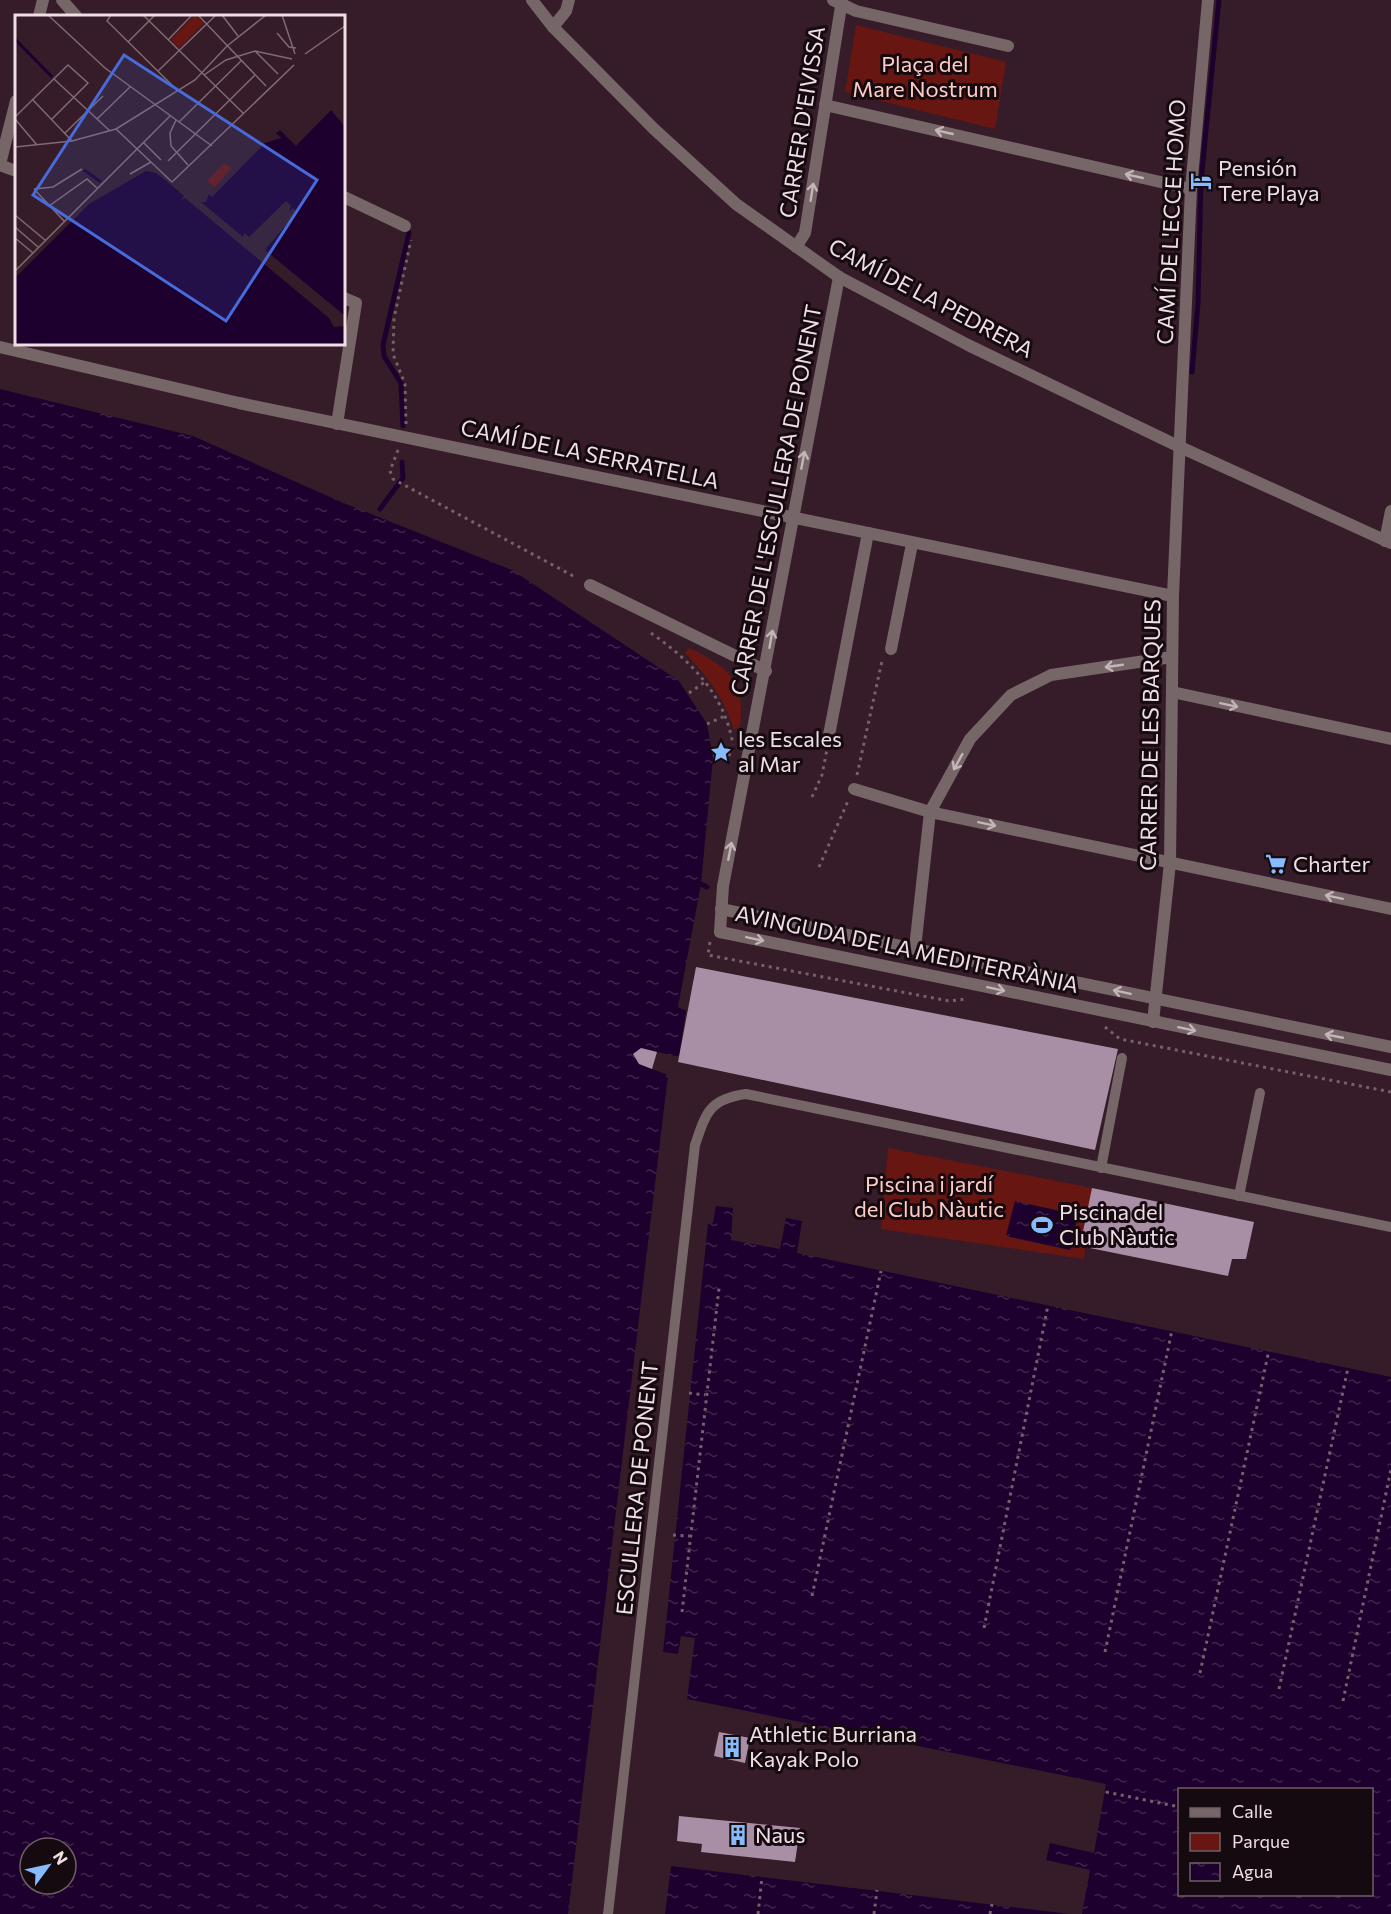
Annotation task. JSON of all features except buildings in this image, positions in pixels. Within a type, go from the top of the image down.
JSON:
[{"type":"street","points":[[39,15],[43,0]]},
{"type":"street","points":[[62,0],[75,15]]},
{"type":"street","name":"CAMÍ DE LA PEDRERA","points":[[532,0],[553,27],[654,129],[736,204],[839,277],[968,345],[1180,447],[1388,542]]},
{"type":"street","points":[[553,27],[566,11],[569,0]]},
{"type":"street","name":"CAMÍ DE L'ECCE HOMO","points":[[1180,447],[1191,189],[1208,0]]},
{"type":"street","points":[[839,1],[856,11],[1008,46]]},
{"type":"street","name":"CARRER D'EIVISSA","points":[[796,247],[805,233],[839,1]]},
{"type":"street","points":[[15,105],[0,164],[15,171]]},
{"type":"street","points":[[825,105],[1191,189]]},
{"type":"street","points":[[345,197],[405,226]]},
{"type":"street","name":"CARRER DE L'ESCULLERA DE PONENT","points":[[721,909],[766,671],[792,517],[839,277]]},
{"type":"street","points":[[337,424],[356,303],[345,298]]},
{"type":"street","name":"CAMÍ DE LA SERRATELLA","points":[[0,346],[337,424],[1173,596]]},
{"type":"street","name":"CARRER DE LES BARQUES","points":[[1154,1022],[1170,862],[1173,596],[1180,447]]},
{"type":"street","points":[[1388,542],[1391,511]]},
{"type":"street","points":[[829,735],[868,533]]},
{"type":"street","points":[[891,649],[912,544]]},
{"type":"street","points":[[590,585],[766,671]]},
{"type":"street","points":[[915,948],[930,812],[970,739],[1011,694],[1051,675],[1172,657]]},
{"type":"street","points":[[1172,692],[1391,739]]},
{"type":"street","points":[[854,789],[930,812],[1391,909]]},
{"type":"street","name":"AVINGUDA DE LA MEDITERRÀNIA","points":[[1391,1047],[721,909],[720,932],[1391,1070]]},
{"type":"lane","points":[[1122,1058],[1101,1168],[1391,1227]]},
{"type":"lane","points":[[1239,1196],[1260,1093]]},
{"type":"lane","name":"ESCULLERA DE PONENT","points":[[608,1914],[695,1145],[705,1116],[724,1097],[746,1094],[1101,1168]]},
{"type":"path","points":[[405,226],[412,234],[394,318],[393,354],[405,384],[406,425],[390,471],[393,478],[407,483],[590,585]]},
{"type":"path","points":[[648,614],[641,626],[682,655],[705,682],[725,716],[734,761]]},
{"type":"path","points":[[819,867],[854,789],[885,648],[891,649]]},
{"type":"path","points":[[689,693],[705,682]]},
{"type":"path","points":[[707,724],[725,716]]},
{"type":"path","points":[[812,797],[822,775],[829,735]]},
{"type":"path","points":[[713,757],[734,754]]},
{"type":"path","points":[[711,938],[708,955],[949,1001],[969,998]]},
{"type":"path","points":[[1104,1026],[1120,1038],[1391,1092]]},
{"type":"path","points":[[812,1596],[881,1271]]},
{"type":"path","points":[[682,1612],[719,1288]]},
{"type":"path","points":[[984,1628],[1048,1305]]},
{"type":"path","points":[[1105,1652],[1172,1330]]},
{"type":"path","points":[[1200,1673],[1269,1350]]},
{"type":"path","points":[[1279,1689],[1348,1368]]},
{"type":"path","points":[[689,1393],[706,1396]]},
{"type":"path","points":[[1343,1701],[1391,1469]]},
{"type":"path","points":[[673,1535],[689,1536]]},
{"type":"path","points":[[1106,1792],[1178,1807]]},
{"type":"path","points":[[758,1914],[762,1877]]},
{"type":"path","points":[[874,1914],[877,1890]]},
{"type":"path","points":[[990,1914],[992,1904]]},
{"type":"green space","name":"Plaça del Mare Nostrum","points":[[856,25],[1006,62],[995,129],[845,92]]},
{"type":"green space","points":[[689,648],[715,662],[732,677],[740,698],[740,727],[734,730],[726,709],[714,689],[685,653]]},
{"type":"green space","name":"Piscina i jardí del Club Nàutic","points":[[888,1148],[1092,1188],[1084,1259],[881,1229]]},
{"type":"water","points":[[0,389],[193,436],[341,502],[512,570],[679,681],[707,724],[713,757],[701,884],[678,1007],[686,1011],[679,1057],[641,1048],[633,1054],[639,1064],[668,1075],[568,1914],[0,1914]]},
{"type":"water","name":"Piscina del Club Nàutic","points":[[1015,1201],[1078,1215],[1070,1250],[1006,1236]]},
{"type":"water","points":[[716,1206],[733,1208],[731,1240],[780,1249],[786,1218],[802,1221],[797,1253],[1391,1377],[1391,1914],[1082,1914],[1090,1870],[1046,1860],[1050,1843],[1094,1853],[1106,1784],[687,1699],[695,1638],[681,1636],[678,1654],[663,1652],[708,1224],[713,1223]]},
{"type":"water","points":[[671,1866],[1070,1914],[665,1914]]},
{"type":"waterway","points":[[1192,372],[1198,303],[1201,181],[1219,0]]},
{"type":"waterway","points":[[403,426],[401,383],[384,356],[383,345],[409,233]]},
{"type":"waterway","points":[[380,509],[403,478],[402,462]]},
{"type":"waterway","points":[[701,884],[707,887]]},
{"type":"place","name":"Pensión Tere Playa","points":[[1201,181]]},
{"type":"place","name":"les Escales al Mar","points":[[721,752]]},
{"type":"place","name":"Charter","points":[[1276,864]]},
{"type":"place","name":"Piscina del Club Nàutic","points":[[1042,1225]]},
{"type":"place","name":"Athletic Burriana Kayak Polo","points":[[732,1747]]},
{"type":"place","name":"Naus","points":[[738,1835]]}]
